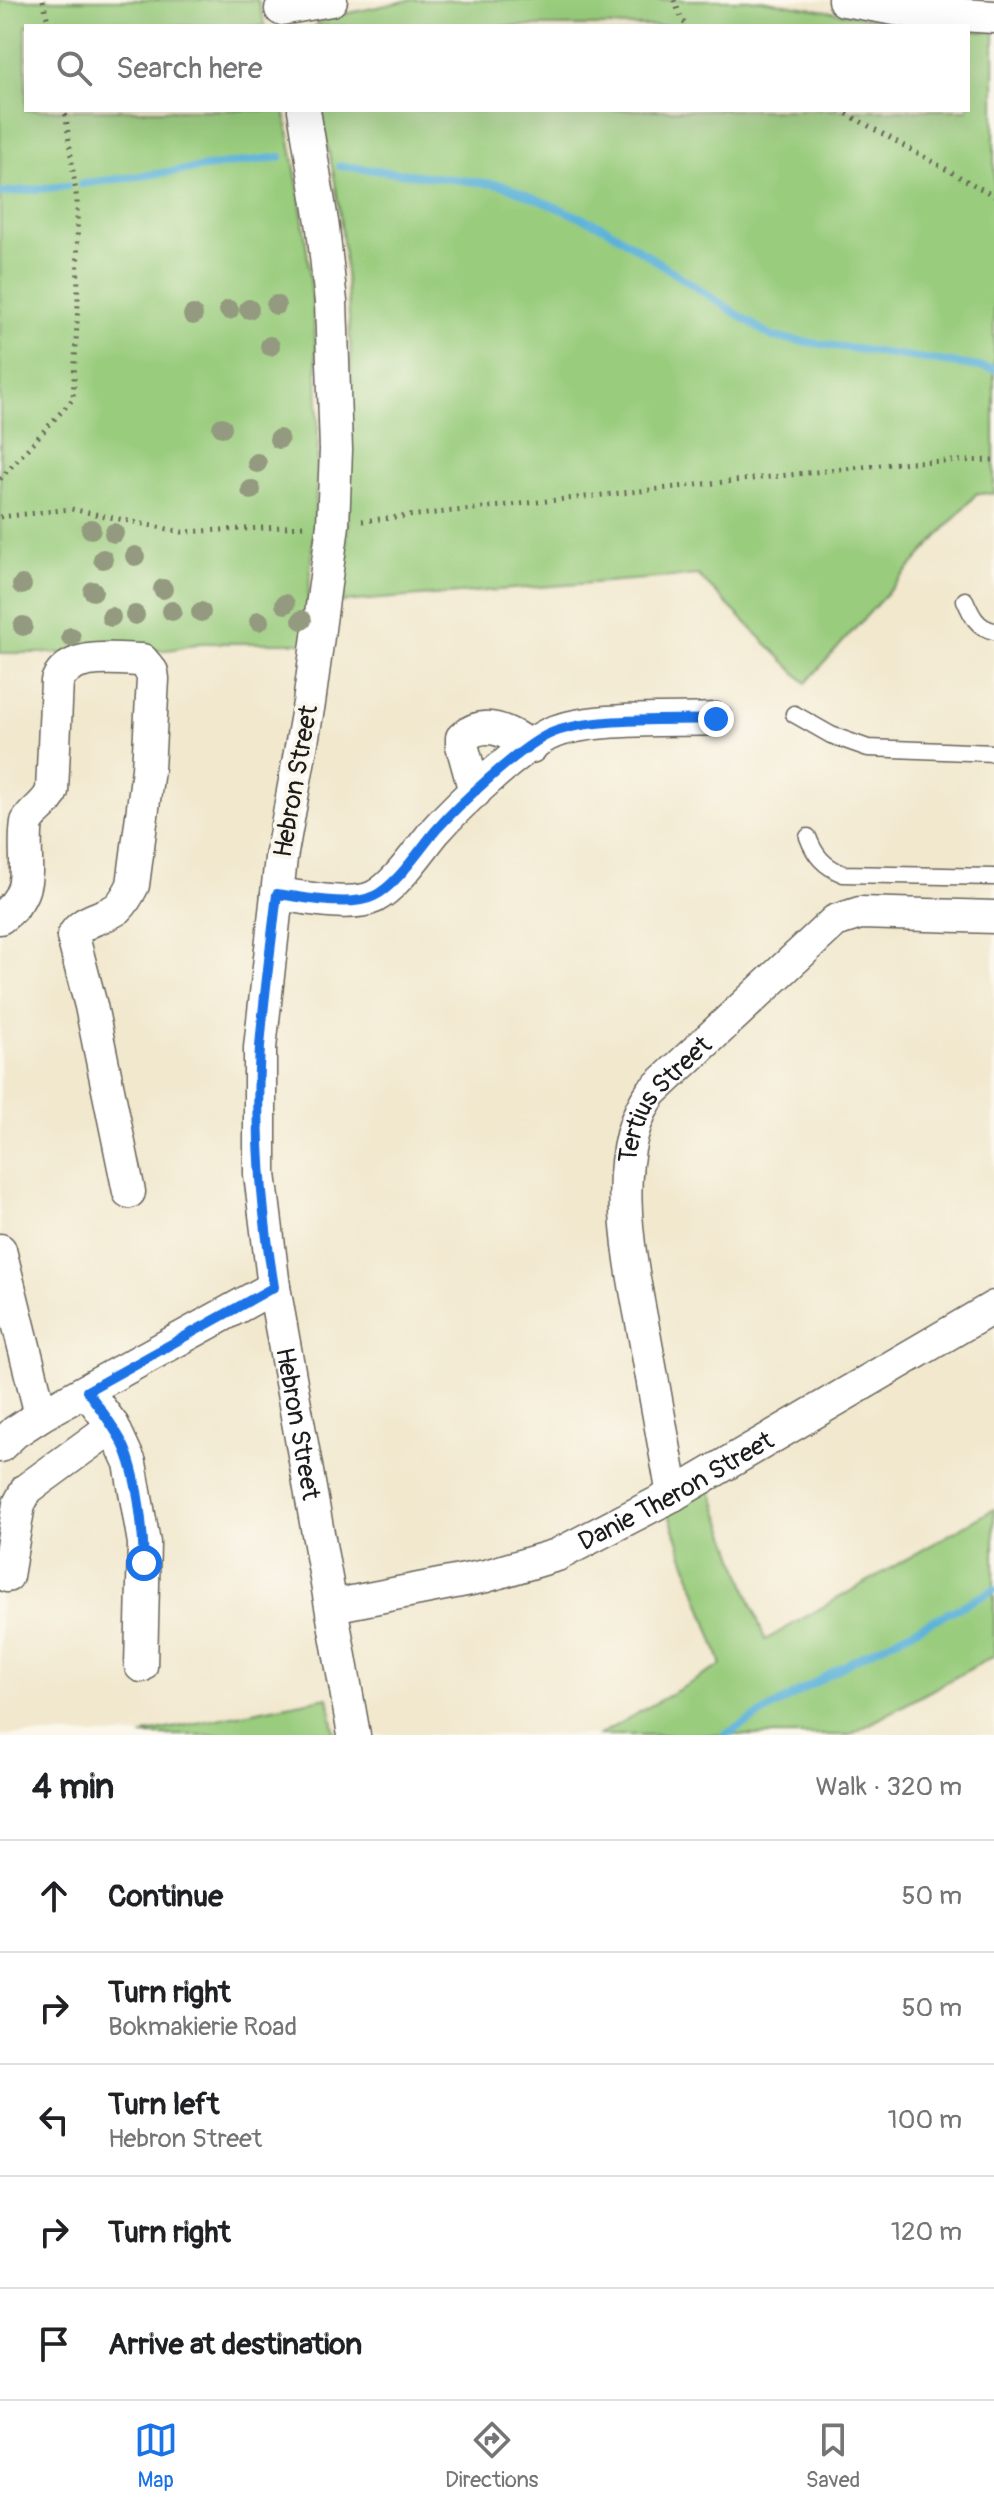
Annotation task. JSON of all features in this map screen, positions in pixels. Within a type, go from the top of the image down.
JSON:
[{"type":"street","points":[[281,12],[331,0]]},
{"type":"street","points":[[844,0],[912,12],[994,17]]},
{"type":"street","name":"Hebron Street","points":[[304,112],[331,302],[336,450],[333,525],[309,703],[281,858],[260,1048],[259,1117],[264,1217],[274,1287],[354,1735]]},
{"type":"street","points":[[0,918],[19,902],[26,877],[27,822],[31,814],[43,806],[52,791],[57,681],[60,674],[73,664],[106,659],[142,660],[152,672],[153,679],[148,769],[133,885],[117,908],[79,927],[73,937],[91,1006],[129,1192]]},
{"type":"street","points":[[277,894],[344,901],[373,897],[389,885],[451,814],[475,792],[545,736],[572,725],[716,719]]},
{"type":"street","points":[[475,792],[462,738],[487,727],[497,728],[531,747]]},
{"type":"street","name":"Tertius Street","points":[[673,1495],[631,1260],[625,1196],[629,1153],[645,1101],[835,921],[860,913],[994,917]]},
{"type":"street","points":[[0,1250],[41,1415]]},
{"type":"street","points":[[0,1446],[41,1415],[274,1287]]},
{"type":"street","name":"Danie Theron Street","points":[[332,1606],[437,1586],[557,1555],[673,1495],[994,1307]]},
{"type":"street","points":[[87,1391],[113,1426],[130,1463],[144,1543],[141,1666]]},
{"type":"street","points":[[7,1576],[19,1504],[27,1489],[113,1426]]},
{"type":"lane","points":[[965,600],[978,623],[994,631]]},
{"type":"lane","points":[[794,714],[839,739],[868,748],[994,753]]},
{"type":"lane","points":[[808,837],[825,865],[843,874],[994,877]]},
{"type":"path","points":[[43,0],[49,24]]},
{"type":"path","points":[[674,0],[686,24]]},
{"type":"path","points":[[0,479],[73,399],[78,304],[77,201],[65,112]]},
{"type":"path","points":[[844,112],[994,196]]},
{"type":"path","points":[[0,517],[71,509],[182,532],[333,525],[909,462],[994,460]]},
{"type":"green space","points":[[0,0],[258,0],[264,24],[24,24],[24,112],[284,112],[305,232],[318,395],[313,540],[304,643],[200,643],[131,653],[0,653]]},
{"type":"green space","points":[[410,0],[761,0],[904,24],[318,24],[326,18]]},
{"type":"green space","points":[[970,31],[994,32],[994,494],[977,493],[806,683],[698,575],[342,602],[351,447],[350,343],[343,240],[319,112],[970,112]]},
{"type":"green space","points":[[710,1488],[765,1640],[994,1509],[994,1656],[850,1735],[599,1735],[722,1665],[668,1512]]},
{"type":"green space","points":[[328,1697],[335,1735],[144,1735],[147,1733]]},
{"type":"waterway","points":[[81,184],[280,157]]},
{"type":"waterway","points":[[340,166],[503,185],[606,228],[772,337],[994,369]]},
{"type":"waterway","points":[[0,193],[67,186]]},
{"type":"waterway","points":[[725,1735],[854,1660],[994,1590]]},
{"type":"route","points":[[144,1563],[144,1543],[130,1463],[113,1426],[87,1391],[274,1287],[260,1174],[259,1117],[260,1048],[277,894],[344,901],[373,897],[389,885],[451,814],[475,792],[545,736],[572,725],[716,719]]}]
